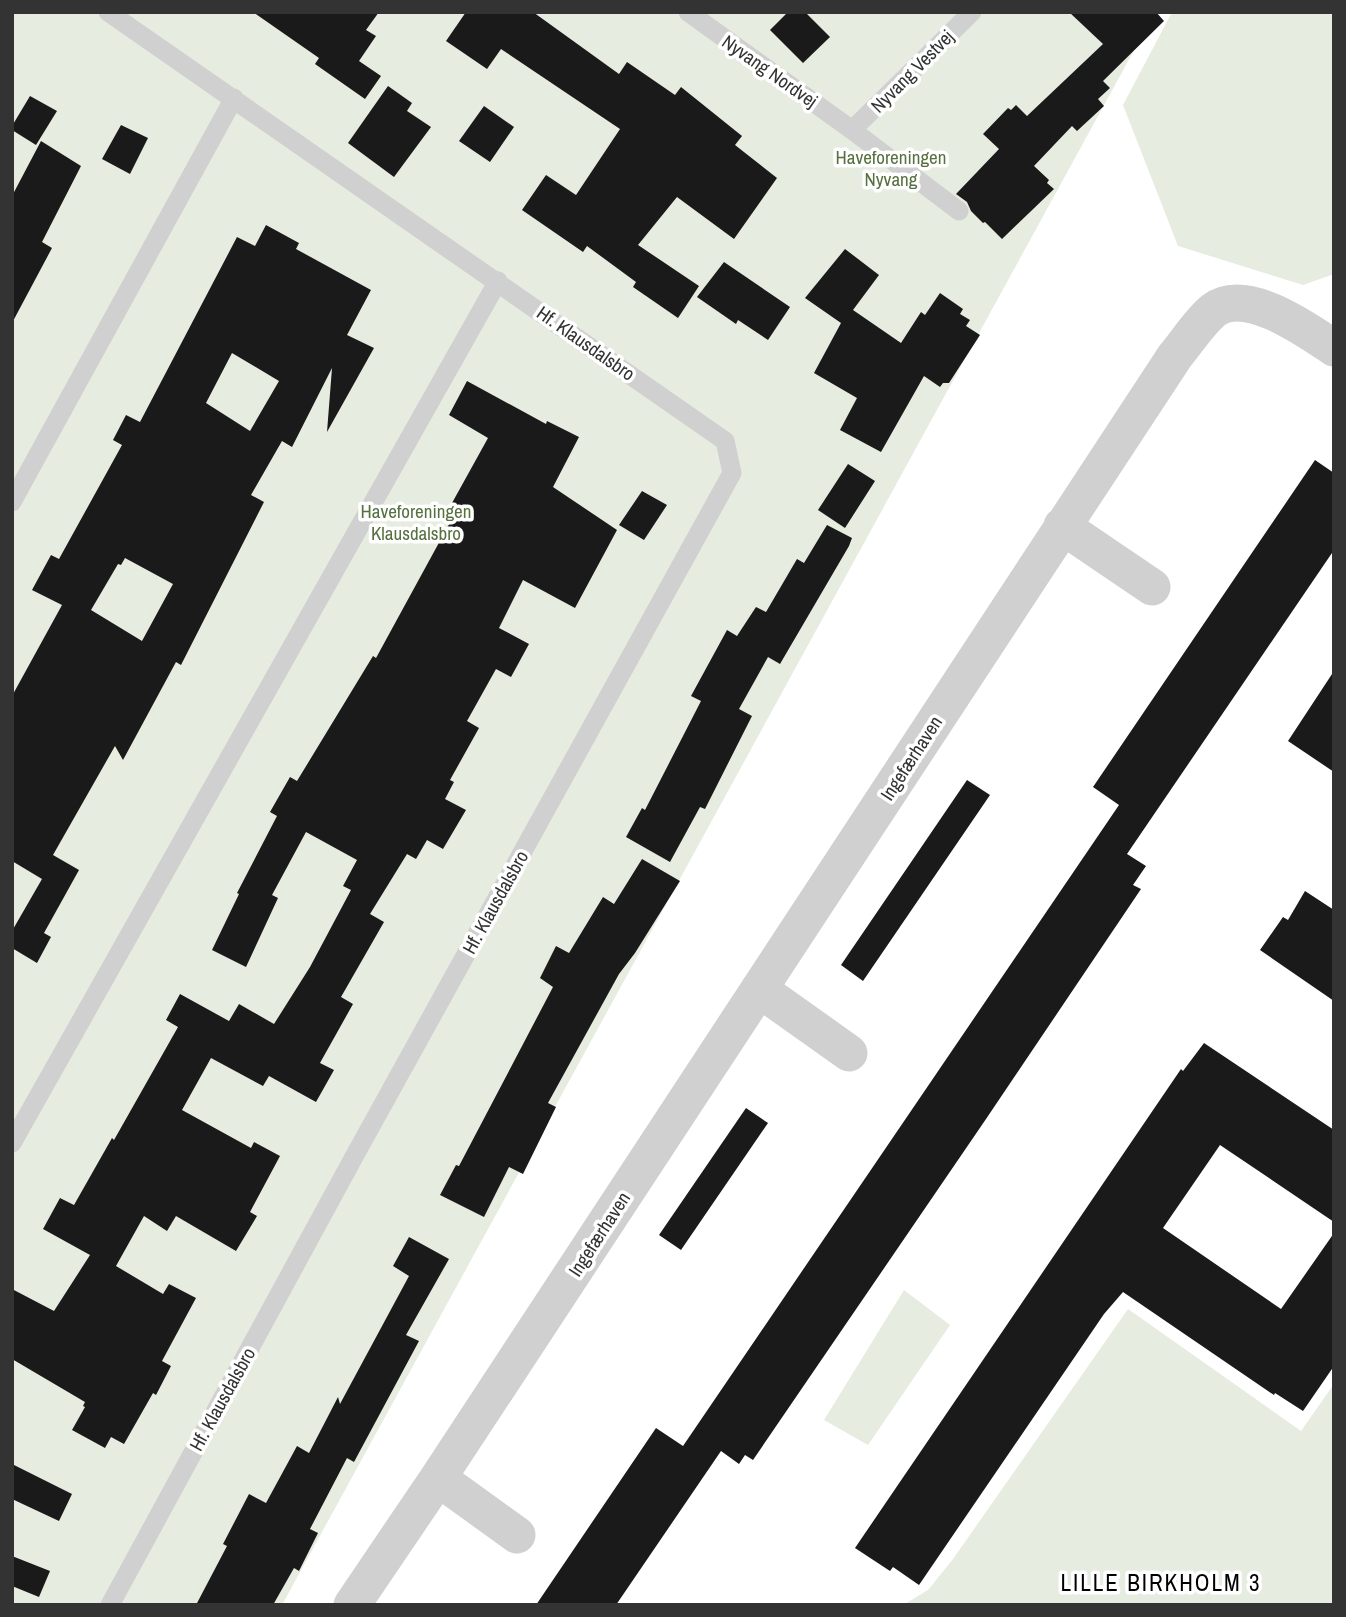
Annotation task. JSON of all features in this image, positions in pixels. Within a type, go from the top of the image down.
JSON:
[{"type":"street","name":"Ingefærhaven","points":[[352,1605],[1175,356],[1216,309],[1243,302],[1291,319],[1334,348]]},
{"type":"street","points":[[1062,526],[1152,587]]},
{"type":"street","points":[[759,989],[849,1053]]},
{"type":"street","points":[[438,1478],[517,1535]]},
{"type":"lane","name":"Hf. Klausdalsbro","points":[[108,12],[725,440],[732,473],[110,1605]]},
{"type":"lane","name":"Nyvang Nordvej","points":[[688,12],[852,130],[958,211]]},
{"type":"lane","name":"Nyvang Vestvej","points":[[852,130],[972,12]]},
{"type":"lane","points":[[12,502],[234,98]]},
{"type":"lane","points":[[12,1143],[498,281]]},
{"type":"green space","name":"Haveforeningen Klausdalsbro","points":[[12,12],[1155,12],[282,1605],[12,1605]]},
{"type":"green space","points":[[1172,12],[1334,12],[1334,274],[1303,285],[1178,246],[1123,105]]},
{"type":"green space","points":[[904,1290],[950,1325],[868,1445],[824,1420]]},
{"type":"green space","points":[[1128,1309],[1301,1431],[1334,1384],[1334,1605],[903,1605],[928,1590],[953,1559]]},
{"type":"building","points":[[253,12],[379,12],[366,30],[376,36],[359,61],[381,76],[365,99],[315,64],[319,58]]},
{"type":"building","points":[[466,12],[533,12],[619,74],[627,62],[675,95],[681,87],[742,136],[735,145],[777,178],[734,239],[677,197],[638,245],[699,286],[678,318],[633,287],[636,282],[587,246],[583,252],[522,210],[546,175],[576,195],[620,129],[501,49],[487,69],[446,41]]},
{"type":"building","points":[[788,12],[805,12],[830,37],[803,63],[770,30]]},
{"type":"building","points":[[1069,12],[1156,12],[1164,21],[1103,81],[1110,88],[1098,99],[1104,106],[1077,131],[1072,126],[1034,166],[1049,180],[1047,183],[1054,189],[1002,239],[956,194],[999,149],[983,134],[1008,108],[1011,110],[1016,105],[1027,116],[1103,44]]},
{"type":"building","points":[[388,86],[412,103],[407,111],[431,127],[394,177],[348,143]]},
{"type":"building","points":[[30,96],[57,111],[36,145],[12,130]]},
{"type":"building","points":[[484,106],[514,127],[490,162],[459,141]]},
{"type":"building","points":[[121,125],[148,138],[130,174],[102,159]]},
{"type":"building","points":[[41,141],[81,166],[42,242],[52,248],[12,323],[12,196]]},
{"type":"building","points":[[266,225],[299,243],[296,249],[371,290],[347,335],[374,348],[327,432],[332,368],[292,447],[282,441],[251,495],[264,502],[181,665],[176,662],[123,760],[115,746],[53,855],[79,870],[44,933],[51,937],[37,963],[12,948],[12,931],[42,879],[12,861],[12,696],[62,605],[32,590],[51,555],[59,559],[122,445],[113,440],[126,415],[140,422],[237,237],[255,246]],"holes":[[[232,353],[279,381],[250,431],[206,403]],[[125,558],[173,584],[142,641],[91,610],[118,564],[121,565]]]},
{"type":"building","points":[[845,249],[879,275],[853,310],[901,343],[921,312],[925,315],[940,293],[963,309],[960,314],[970,320],[966,326],[980,335],[949,383],[943,383],[940,387],[924,376],[881,452],[840,430],[857,398],[814,373],[841,323],[805,298]]},
{"type":"building","points":[[724,262],[790,307],[768,340],[738,320],[736,324],[697,297]]},
{"type":"building","points":[[467,381],[546,424],[547,421],[579,437],[553,487],[617,530],[575,608],[523,580],[499,628],[529,644],[511,677],[496,669],[467,721],[479,728],[450,780],[454,782],[445,799],[466,810],[443,849],[427,840],[416,859],[407,854],[370,914],[384,922],[341,997],[353,1004],[320,1063],[334,1070],[316,1102],[269,1076],[263,1086],[211,1058],[182,1110],[251,1148],[254,1142],[280,1156],[250,1212],[257,1216],[236,1251],[176,1216],[167,1231],[144,1216],[116,1266],[163,1294],[169,1284],[196,1298],[162,1361],[171,1366],[156,1395],[153,1393],[124,1444],[111,1437],[105,1448],[72,1430],[85,1407],[85,1402],[12,1359],[12,1289],[54,1311],[90,1255],[43,1229],[60,1198],[74,1205],[112,1138],[114,1140],[178,1027],[166,1020],[180,994],[229,1021],[239,1004],[274,1024],[310,967],[351,890],[343,886],[357,860],[306,832],[272,895],[278,898],[246,967],[212,950],[239,894],[237,893],[277,816],[270,812],[290,777],[297,781],[373,656],[376,658],[459,506],[452,503],[488,438],[449,415]]},
{"type":"building","points":[[1315,460],[1334,473],[1334,550],[1127,854],[1146,866],[1133,885],[1141,889],[986,1119],[753,1460],[745,1455],[739,1464],[721,1451],[616,1605],[536,1605],[656,1428],[683,1446],[930,1083],[1119,805],[1093,787]]},
{"type":"building","points":[[848,464],[875,481],[845,528],[818,510]]},
{"type":"building","points":[[642,491],[667,505],[644,540],[619,525]]},
{"type":"building","points":[[827,525],[852,538],[849,546],[780,664],[768,657],[739,709],[752,716],[705,809],[700,807],[670,862],[626,837],[642,808],[645,810],[701,701],[691,696],[727,630],[737,636],[756,607],[766,612],[797,559],[804,563]]},
{"type":"building","points":[[1334,671],[1334,772],[1288,741]]},
{"type":"building","points":[[967,780],[990,795],[863,981],[841,965]]},
{"type":"building","points":[[642,859],[680,881],[619,974],[548,1103],[556,1107],[523,1174],[509,1167],[484,1217],[440,1195],[456,1165],[459,1166],[553,987],[540,978],[556,946],[569,953],[603,897],[614,904]]},
{"type":"building","points":[[1305,891],[1334,910],[1334,1001],[1260,950],[1283,917],[1288,920]]},
{"type":"building","points":[[1204,1043],[1334,1130],[1334,1222],[1220,1145],[1163,1228],[1281,1309],[1334,1233],[1334,1366],[1303,1411],[1275,1393],[1274,1395],[1123,1292],[1104,1314],[919,1585],[893,1567],[890,1571],[855,1548],[1181,1069],[1183,1071]]},
{"type":"building","points":[[746,1108],[768,1123],[681,1250],[659,1235]]},
{"type":"building","points":[[409,1237],[449,1259],[406,1335],[419,1341],[354,1462],[347,1458],[310,1529],[318,1533],[299,1571],[294,1568],[273,1605],[196,1605],[227,1546],[223,1544],[249,1494],[266,1503],[297,1446],[309,1453],[338,1397],[340,1404],[409,1276],[393,1266]]},
{"type":"building","points":[[12,1464],[72,1494],[59,1521],[12,1499]]},
{"type":"building","points":[[12,1556],[50,1571],[39,1597],[12,1586]]},
{"type":"district","name":"LILLE BIRKHOLM 3","points":[[1161,1582]]},
{"type":"park label","name":"Haveforeningen Nyvang","points":[[891,168]]}]
